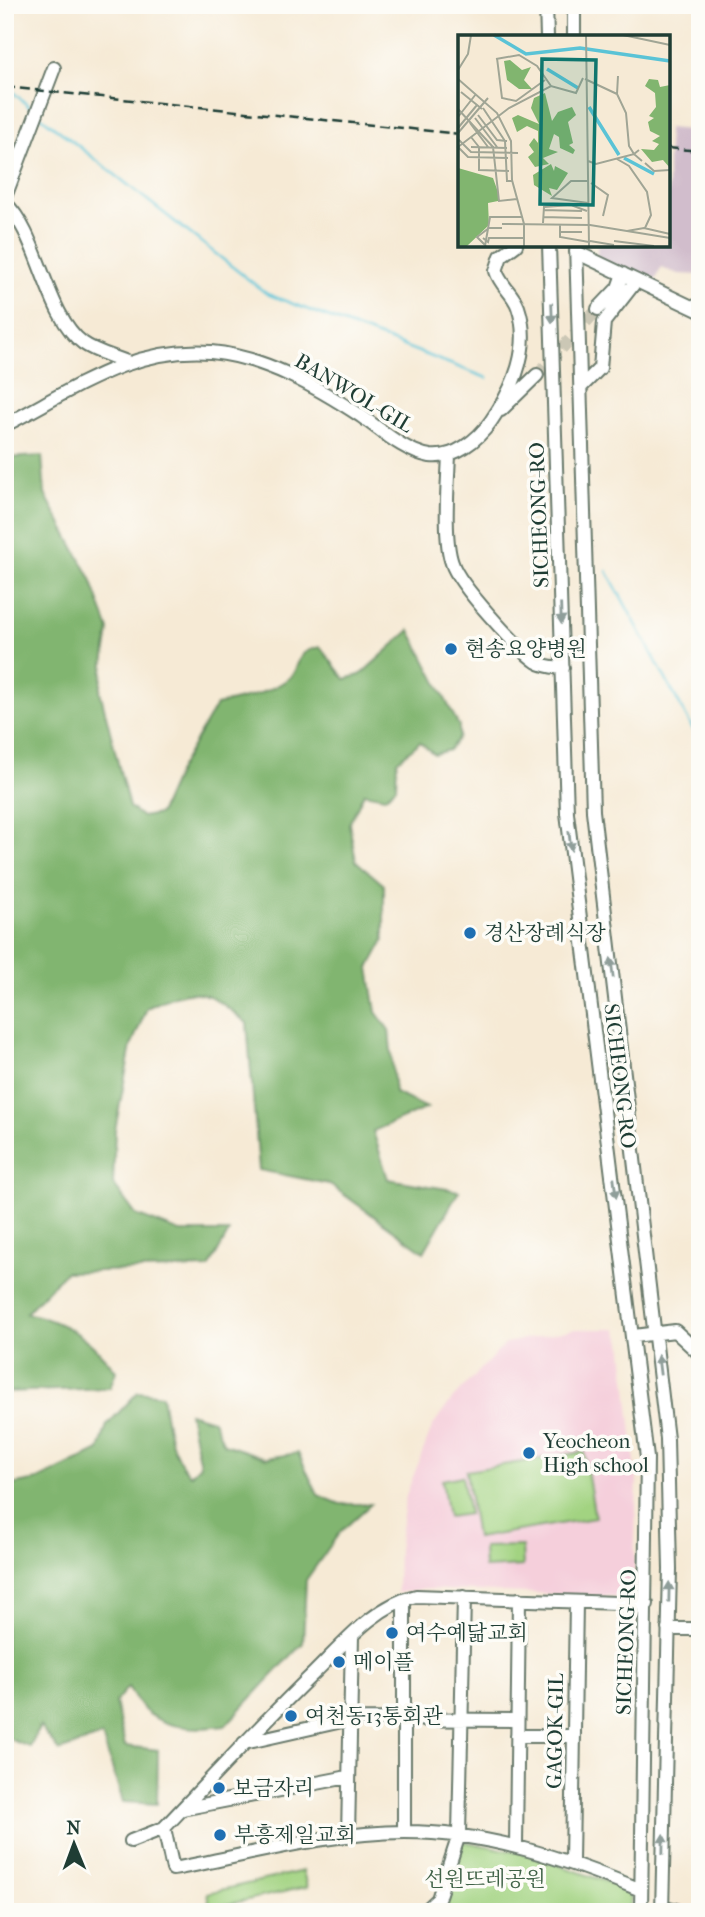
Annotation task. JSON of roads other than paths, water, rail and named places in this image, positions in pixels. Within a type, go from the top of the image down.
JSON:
[{"type":"street","points":[[546,5],[547,35]]},
{"type":"street","points":[[574,5],[574,35]]},
{"type":"street","points":[[54,68],[5,200],[18,214],[42,274],[76,337],[88,346],[127,362]]},
{"type":"street","points":[[513,247],[501,256],[496,271],[517,307],[523,346],[517,376],[498,412],[479,435],[449,455],[453,568],[484,607],[532,657],[544,665],[563,668]]},
{"type":"street","name":"SICHEONG-RO","points":[[549,247],[567,813],[634,1336],[647,1458],[647,1604],[641,1783],[642,1912]]},
{"type":"street","points":[[576,248],[636,281],[700,311]]},
{"type":"street","name":"SICHEONG-RO","points":[[576,248],[580,387],[589,542],[593,811],[668,1449],[668,1629],[662,1909]]},
{"type":"street","points":[[598,309],[618,288],[623,274]]},
{"type":"street","points":[[580,387],[600,368],[603,330],[608,314],[636,281]]},
{"type":"street","name":"BANWOL-GIL","points":[[5,425],[127,362],[158,354],[226,354],[254,361],[320,391],[405,446],[426,455],[449,455]]},
{"type":"street","points":[[498,412],[508,406],[537,375]]},
{"type":"street","points":[[426,455],[443,469],[448,483]]},
{"type":"street","points":[[634,1336],[677,1332],[700,1353]]},
{"type":"street","points":[[131,1841],[164,1828],[241,1744],[352,1636],[404,1600],[416,1597],[647,1604]]},
{"type":"street","points":[[424,1912],[438,1899],[460,1835],[464,1598]]},
{"type":"street","points":[[404,1600],[404,1832]]},
{"type":"street","name":"GAGOK-GIL","points":[[516,1846],[519,1600]]},
{"type":"street","name":"GAGOK-GIL","points":[[572,1861],[576,1602]]},
{"type":"street","points":[[668,1629],[700,1629]]},
{"type":"street","points":[[348,1836],[352,1636]]},
{"type":"street","points":[[241,1744],[351,1719],[405,1717],[517,1720]]},
{"type":"street","points":[[517,1736],[574,1736]]},
{"type":"street","points":[[182,1809],[348,1777]]},
{"type":"street","points":[[641,1783],[664,1782]]},
{"type":"street","points":[[164,1828],[173,1869],[348,1836],[404,1832],[460,1835],[516,1846],[572,1861],[641,1890]]},
{"type":"street","points":[[662,1909],[682,1912]]},
{"type":"waterway","points":[[5,85],[34,111]]},
{"type":"waterway","points":[[39,115],[267,294],[487,378]]},
{"type":"waterway","points":[[607,571],[700,742]]},
{"type":"tunnel","points":[[537,375],[598,309]]},
{"type":"railway","points":[[5,87],[458,134]]},
{"type":"railway","points":[[670,148],[700,151]]},
{"type":"place","name":"현송요양병원","points":[[451,649]]},
{"type":"place","name":"경산장례식장","points":[[470,933]]},
{"type":"place","name":"Yeocheon High school","points":[[529,1453]]},
{"type":"place","name":"여수예닮교회","points":[[392,1633]]},
{"type":"place","name":"메이플","points":[[339,1662]]},
{"type":"place","name":"여천동13통회관","points":[[291,1716]]},
{"type":"place","name":"보금자리","points":[[219,1788]]},
{"type":"place","name":"부흥제일교회","points":[[220,1835]]},
{"type":"park label","name":"선원뜨레공원","points":[[485,1879]]}]
